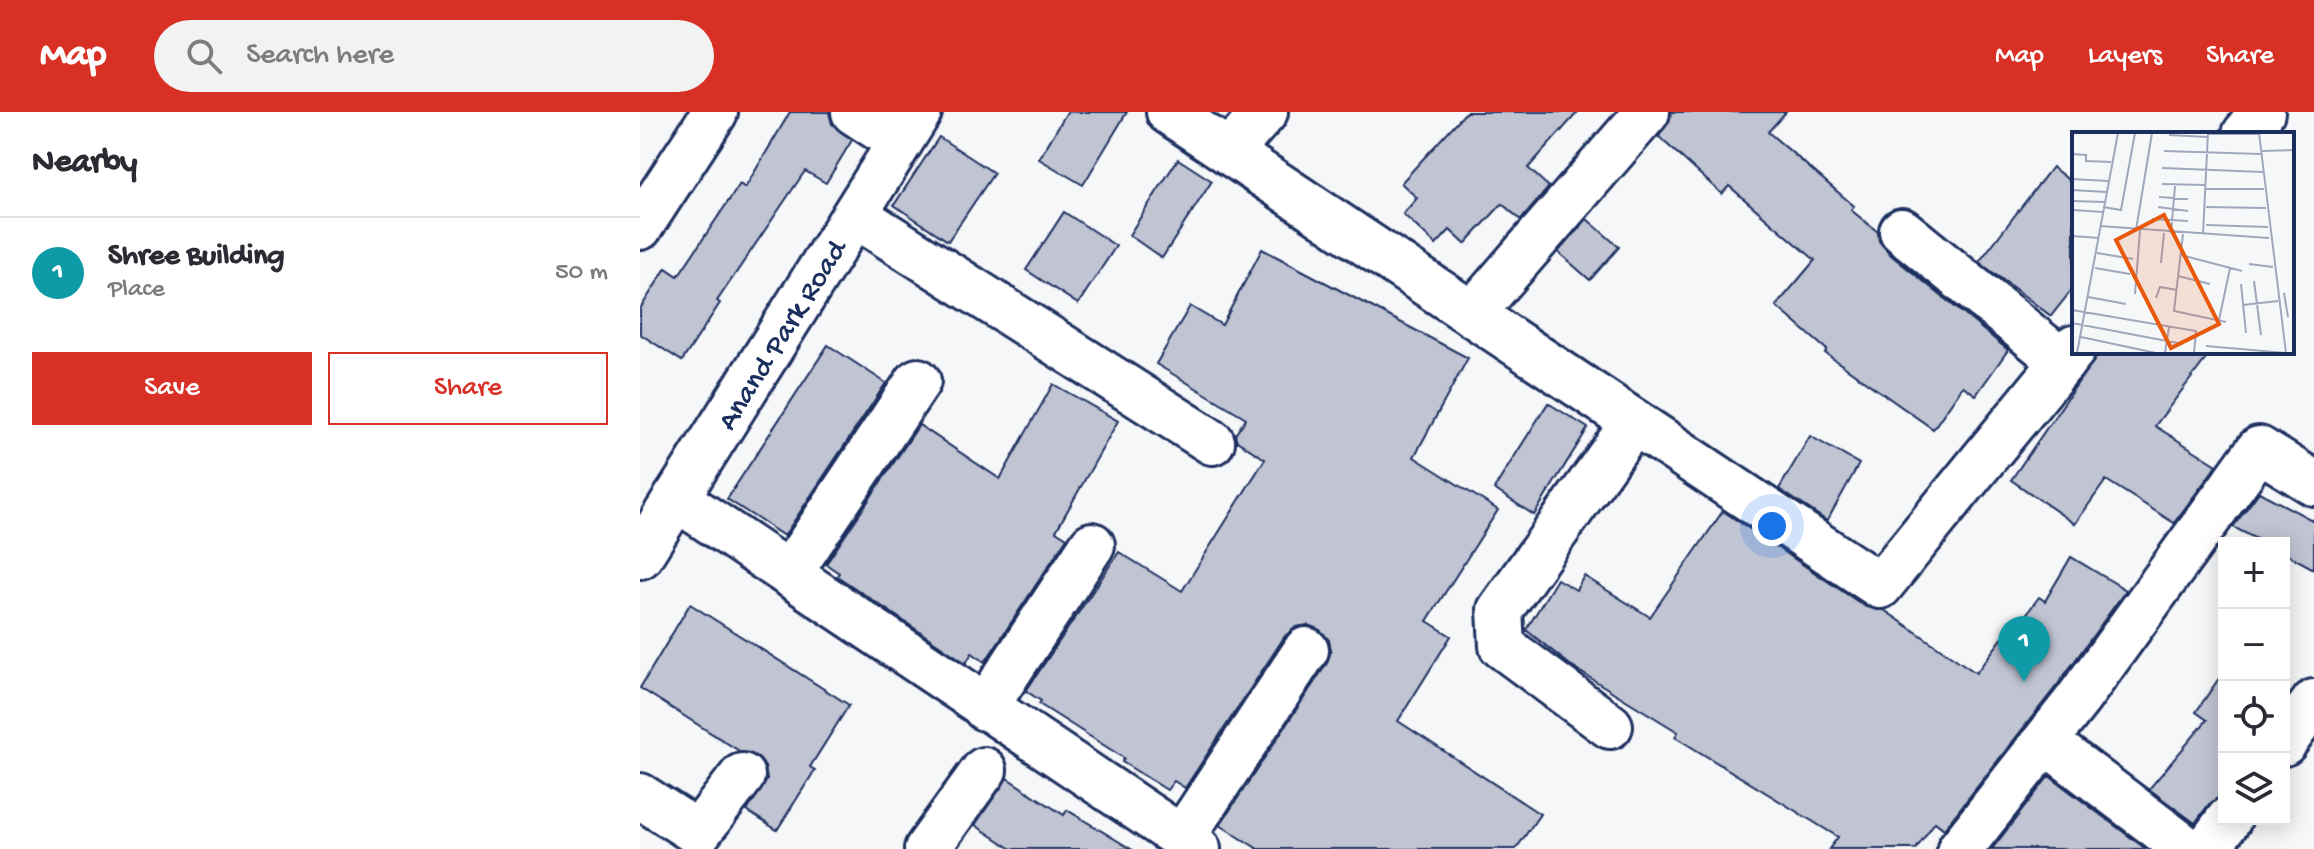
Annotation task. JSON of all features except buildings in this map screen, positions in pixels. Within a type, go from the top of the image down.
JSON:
[{"type":"street","points":[[640,227],[715,112]]},
{"type":"street","points":[[854,112],[910,127]]},
{"type":"street","points":[[1169,112],[1880,586],[2069,355],[1902,231]]},
{"type":"street","points":[[1229,152],[1265,112]]},
{"type":"street","points":[[1472,314],[1647,112]]},
{"type":"street","points":[[2247,132],[2262,112]]},
{"type":"street","name":"Anand Park Road","points":[[643,546],[910,127]]},
{"type":"street","points":[[855,215],[1212,442]]},
{"type":"street","points":[[789,574],[918,381]]},
{"type":"street","points":[[1610,726],[1502,646],[1500,610],[1634,422]]},
{"type":"street","points":[[1960,849],[2046,742],[2259,449],[2314,483]]},
{"type":"street","points":[[676,498],[1190,844],[1306,650]]},
{"type":"street","points":[[985,708],[1092,545]]},
{"type":"street","points":[[2290,735],[2314,702]]},
{"type":"street","points":[[2046,742],[2187,849]]},
{"type":"street","points":[[927,849],[984,770]]},
{"type":"street","points":[[640,796],[698,833],[742,776]]},
{"type":"street","points":[[2207,849],[2225,825]]},
{"type":"place","name":"Shree Building","points":[[2024,682]]}]
